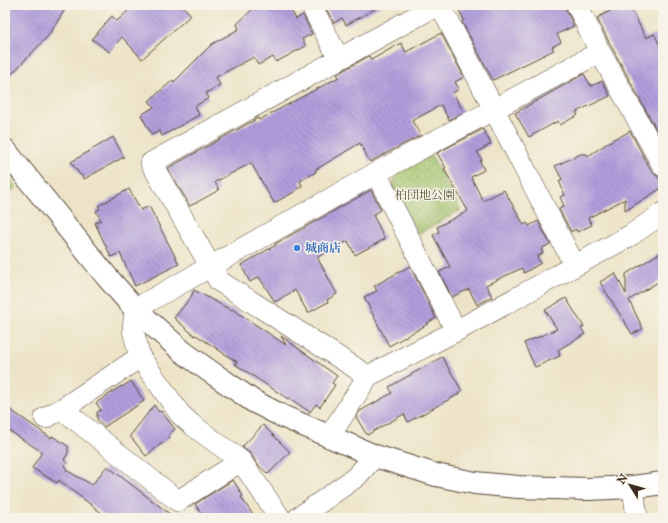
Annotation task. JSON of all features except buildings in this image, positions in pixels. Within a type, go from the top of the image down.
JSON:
[{"type":"street","points":[[368,376],[219,281],[151,163],[439,5],[574,266]]},
{"type":"street","points":[[577,5],[600,52],[663,166]]},
{"type":"street","points":[[312,8],[339,59]]},
{"type":"street","points":[[135,309],[376,173],[600,52]]},
{"type":"street","points":[[5,150],[107,277],[135,309],[183,352],[252,401],[282,416],[375,456],[436,475],[475,483],[518,487],[588,489],[633,487],[663,483]]},
{"type":"street","points":[[376,173],[456,331]]},
{"type":"street","points":[[329,437],[368,376],[456,331],[631,235],[663,213]]},
{"type":"street","points":[[135,309],[133,330],[140,357],[180,414],[190,424],[241,461],[280,518]]},
{"type":"street","points":[[140,357],[54,414],[178,501],[241,461]]},
{"type":"street","points":[[298,518],[356,477],[375,456]]},
{"type":"street","points":[[633,487],[637,518]]},
{"type":"green space","name":"柏団地公園","points":[[431,155],[461,210],[418,234],[392,186],[398,172]]},
{"type":"green space","points":[[5,171],[16,188],[5,196]]},
{"type":"place","name":"城商店","points":[[297,248]]}]
